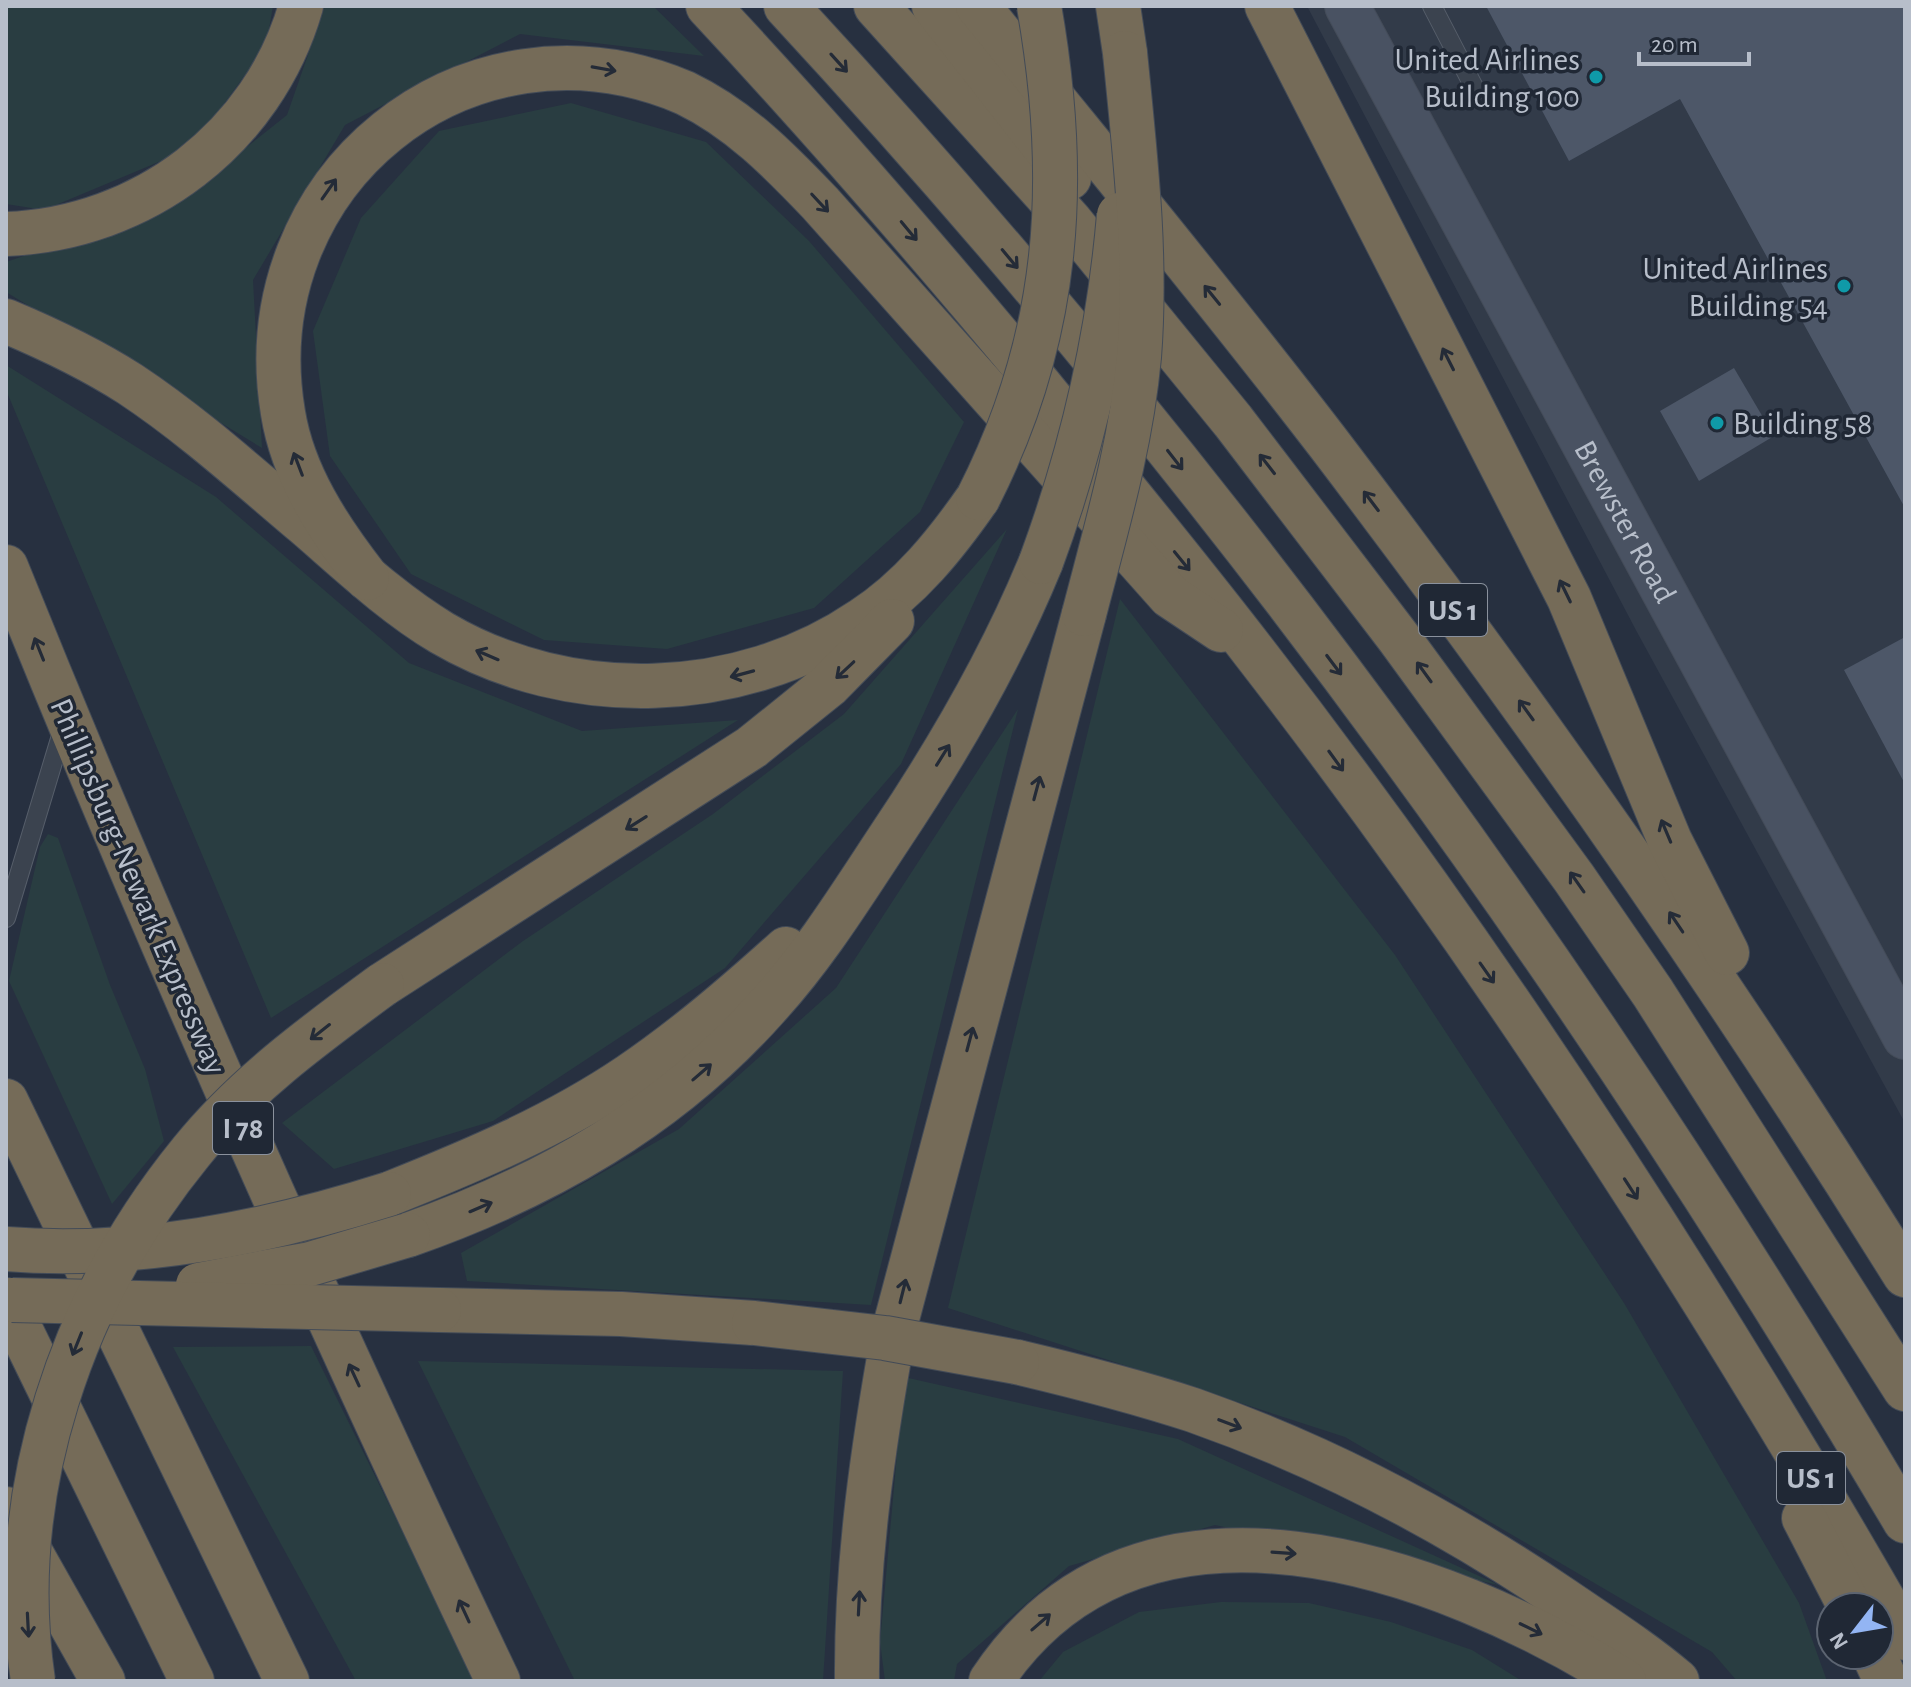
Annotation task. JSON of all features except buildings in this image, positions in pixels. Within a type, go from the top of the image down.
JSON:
[{"type":"highway","points":[[6,234],[42,232],[99,217],[156,192],[207,156],[250,110],[283,57],[301,6]]},
{"type":"highway","name":"US 1","points":[[708,6],[808,115],[984,318],[1256,654],[1382,824],[1531,1037],[1715,1319],[1905,1638]]},
{"type":"highway","points":[[786,6],[910,144],[1077,339],[1224,522],[1378,724],[1535,942],[1709,1202],[1905,1521]]},
{"type":"highway","points":[[876,6],[1070,221],[1233,421],[1398,637],[1574,878],[1653,993],[1905,1389]]},
{"type":"highway","points":[[934,6],[1171,310],[1233,421]]},
{"type":"highway","name":"US 1","points":[[978,6],[1242,333],[1485,653],[1668,910],[1813,1128],[1896,1260]]},
{"type":"highway","points":[[33,1681],[27,1604],[31,1531],[38,1468],[65,1375],[78,1339],[108,1278],[146,1213],[192,1151],[285,1060],[382,985],[698,783],[752,747],[805,705],[854,661],[897,615],[938,561],[978,498],[1004,444],[1026,385],[1048,285],[1056,151],[1049,68],[1039,6]]},
{"type":"highway","points":[[857,1681],[865,1526],[878,1420],[894,1330],[1117,489],[1131,423],[1139,359],[1141,217],[1118,6]]},
{"type":"highway","points":[[1244,6],[1360,185]]},
{"type":"highway","points":[[1267,6],[1569,598],[1686,876],[1896,1260]]},
{"type":"highway","points":[[8,1300],[78,1297],[203,1284],[310,1264],[408,1235],[481,1208],[556,1173],[625,1132],[688,1084],[742,1034],[793,976],[841,911],[956,735],[1019,615],[1041,562],[1067,490],[1109,294],[1121,189],[1125,53]]},
{"type":"highway","points":[[367,578],[314,500],[290,445],[283,414],[278,349],[281,316],[295,256],[307,228],[322,200],[359,152],[407,112],[434,96],[462,84],[506,72],[560,65],[590,66],[621,72],[685,93],[739,126],[765,147],[820,203],[1170,596],[1256,654]]},
{"type":"highway","points":[[10,323],[102,367],[155,401],[367,578],[430,625],[497,660],[584,681],[641,686],[698,683],[783,662],[809,651],[864,620],[890,600],[936,554],[978,498]]},
{"type":"highway","name":"Phillipsburg-Newark Expressway","points":[[6,567],[67,717],[283,1220],[498,1681]]},
{"type":"highway","points":[[6,1249],[84,1250],[184,1243],[283,1224],[389,1194],[511,1143],[628,1076],[737,994],[821,914],[879,847],[917,796]]},
{"type":"highway","points":[[6,1101],[287,1681]]},
{"type":"highway","points":[[8,1300],[621,1314],[754,1323],[885,1338],[1017,1362],[1191,1410],[1274,1442],[1356,1479],[1477,1543],[1613,1633],[1677,1681]]},
{"type":"highway","points":[[8,1300],[192,1681]]},
{"type":"highway","points":[[1715,1319],[1809,1530],[1841,1591]]},
{"type":"highway","points":[[6,1509],[103,1681]]},
{"type":"highway","points":[[991,1681],[1030,1632],[1051,1613],[1101,1581],[1156,1561],[1222,1551],[1318,1556],[1411,1579],[1507,1617],[1624,1681]]},
{"type":"highway","points":[[224,1553],[293,1681]]},
{"type":"street","name":"Brewster Road","points":[[1347,6],[1905,1037]]},
{"type":"lane","points":[[1432,6],[1476,91]]},
{"type":"lane","points":[[6,918],[67,717]]},
{"type":"shaded area","points":[[1307,6],[1905,6],[1905,1123],[1637,632]]},
{"type":"green space","points":[[6,6],[273,6],[266,46],[192,148],[44,210],[6,204]]},
{"type":"green space","points":[[325,6],[653,6],[704,56],[520,34],[345,125],[253,280],[262,448],[6,292],[6,262],[174,205],[287,115]]},
{"type":"green space","points":[[571,103],[706,142],[809,241],[964,422],[920,512],[814,608],[667,649],[544,640],[411,574],[330,456],[313,331],[361,218],[439,131]]},
{"type":"green space","points":[[6,365],[216,497],[409,663],[582,731],[738,720],[271,1018],[6,390]]},
{"type":"green space","points":[[1007,529],[901,764],[725,968],[493,1121],[334,1169],[282,1123],[523,941],[713,814],[844,714]]},
{"type":"green space","points":[[1120,599],[1395,955],[1624,1303],[1799,1603],[1815,1648],[1815,1671],[1823,1671],[1827,1681],[1737,1681],[1712,1652],[1345,1437],[948,1308]]},
{"type":"green space","points":[[1018,709],[871,1305],[467,1281],[461,1253],[679,1129],[836,988]]},
{"type":"green space","points":[[48,834],[58,838],[110,985],[145,1069],[164,1141],[112,1204],[9,981],[40,847]]},
{"type":"green space","points":[[311,1346],[476,1681],[356,1681],[173,1347]]},
{"type":"green space","points":[[418,1361],[843,1371],[823,1681],[575,1681]]},
{"type":"green space","points":[[904,1377],[1178,1439],[1499,1585],[1215,1525],[1069,1566],[957,1664],[954,1681],[885,1681],[880,1642]]},
{"type":"green space","points":[[1221,1602],[1309,1603],[1391,1622],[1472,1650],[1522,1681],[1039,1681],[1063,1652],[1139,1612]]},
{"type":"place","name":"United Airlines Building 100","points":[[1596,77]]},
{"type":"place","name":"United Airlines Building 54","points":[[1844,286]]},
{"type":"place","name":"Building 58","points":[[1717,423]]}]
